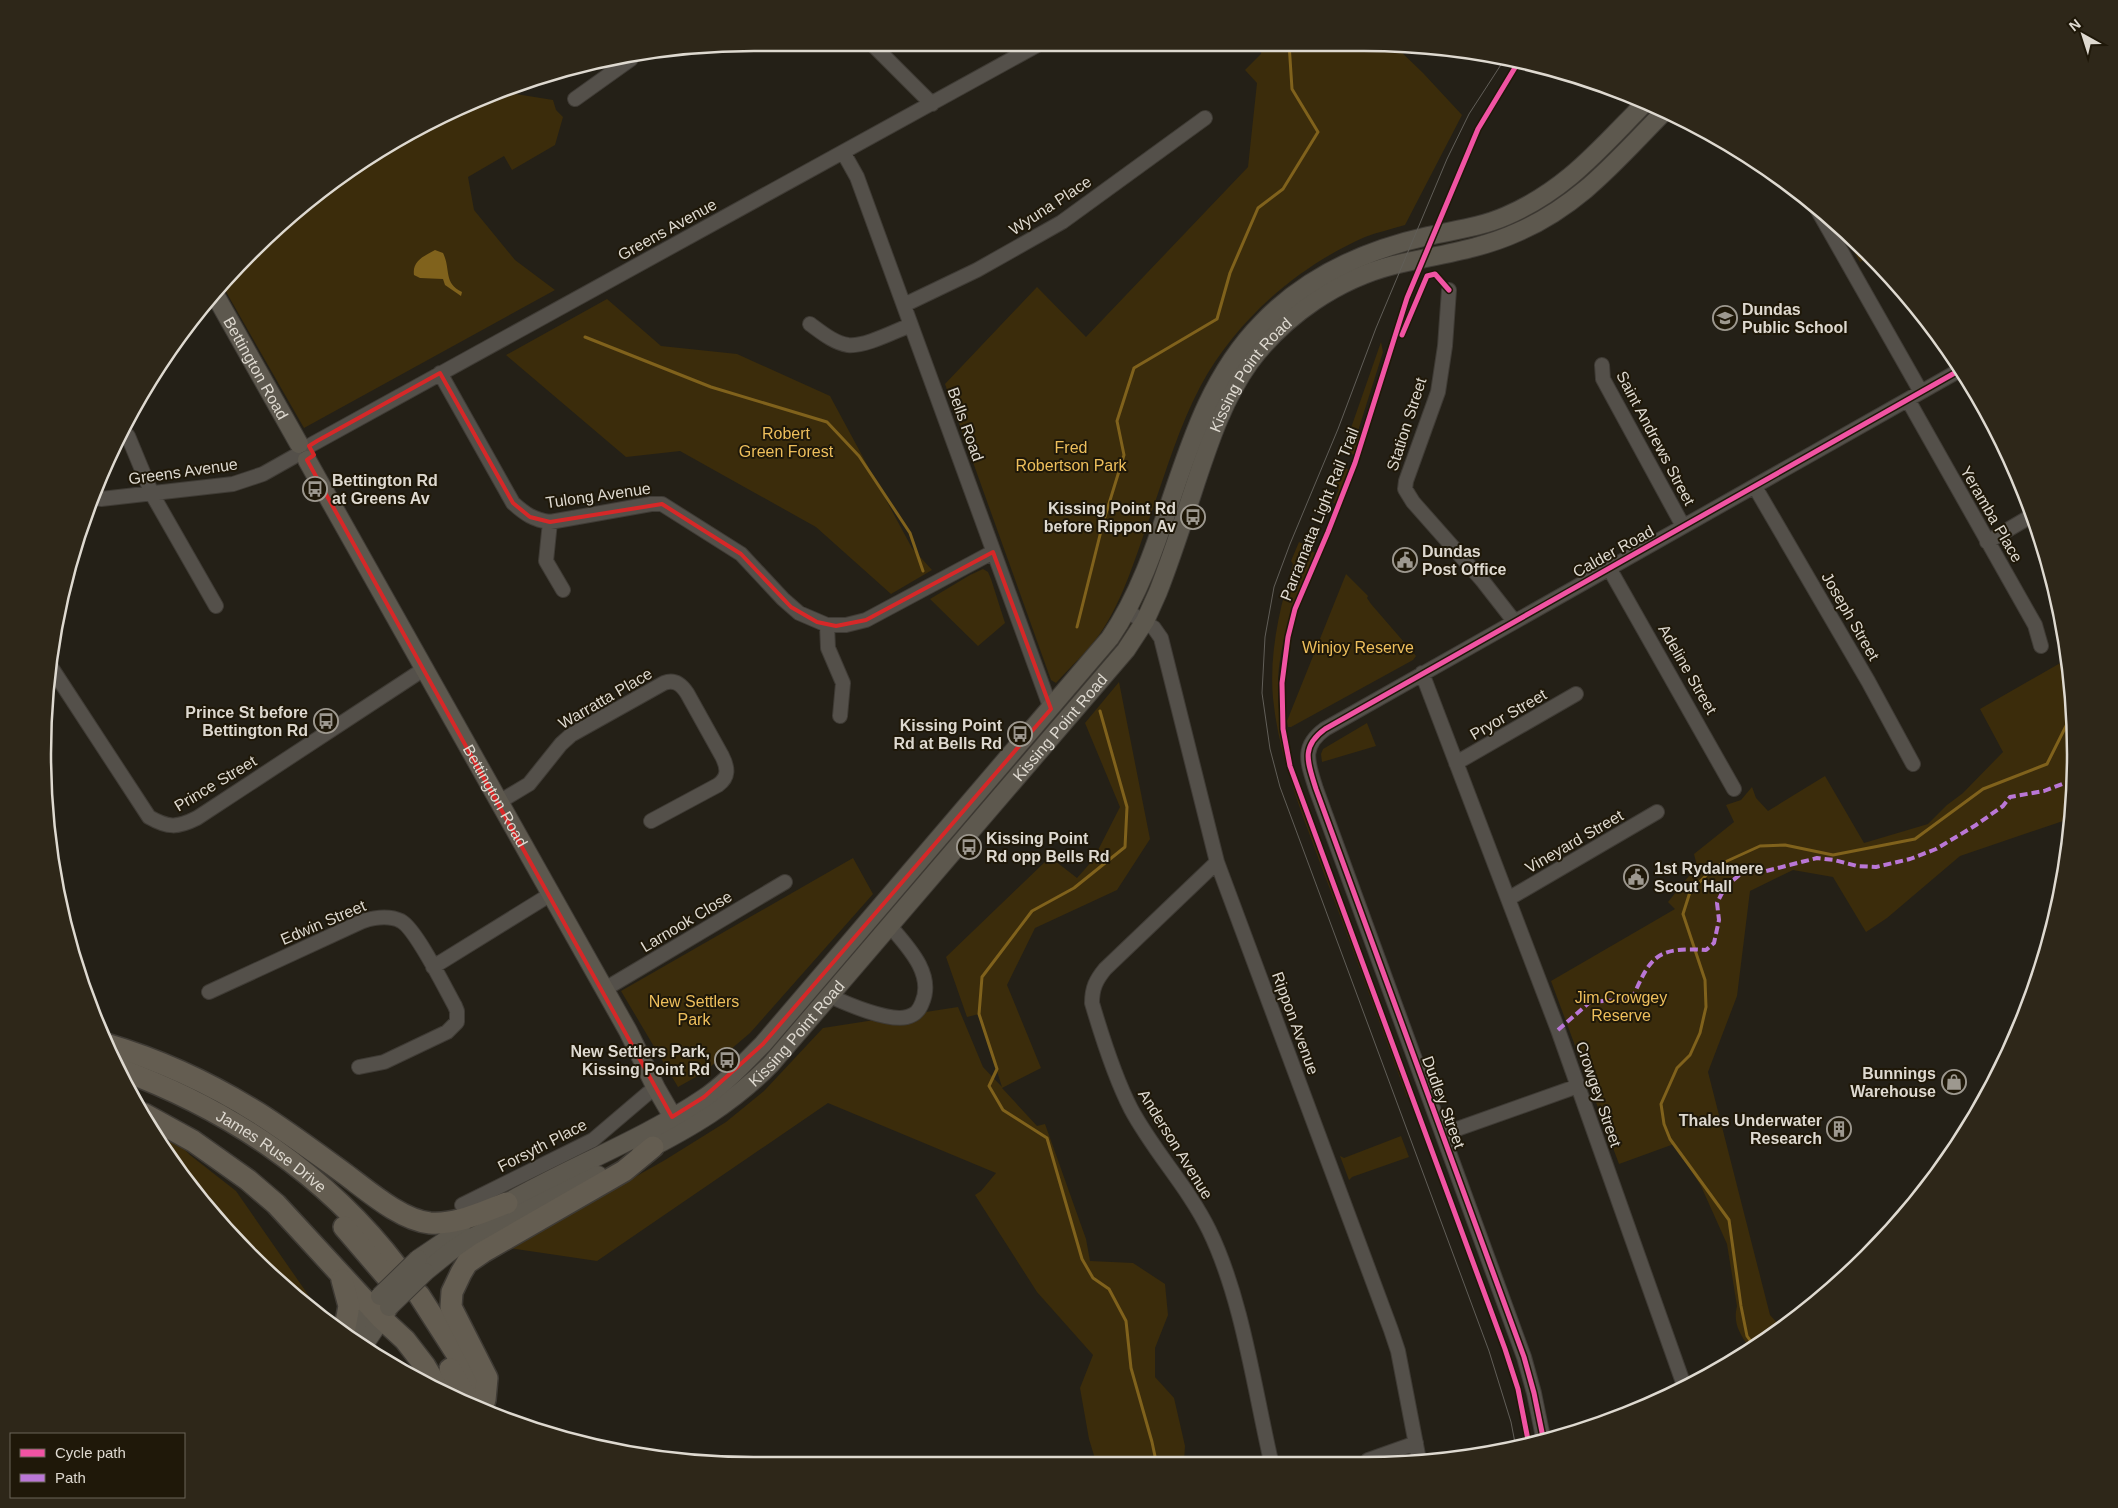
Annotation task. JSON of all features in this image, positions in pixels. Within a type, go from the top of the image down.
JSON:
[{"type":"highway","points":[[116,1047],[190,1074],[219,1090],[272,1122],[371,1194],[409,1216],[430,1223],[458,1221],[507,1203]]},
{"type":"highway","name":"James Ruse Drive","points":[[128,1073],[186,1096],[239,1126],[271,1146],[326,1190],[379,1243],[392,1297]]},
{"type":"highway","name":"James Ruse Drive","points":[[138,1091],[180,1109],[236,1140],[266,1160],[320,1204],[369,1254],[392,1297],[456,1351],[480,1401]]},
{"type":"highway","points":[[154,1120],[193,1141],[248,1180],[276,1204],[340,1274],[392,1297],[405,1340],[432,1378]]},
{"type":"highway","points":[[483,1402],[487,1378],[451,1307],[452,1292],[461,1273],[468,1264],[483,1252],[624,1171],[653,1146]]},
{"type":"highway","points":[[340,1274],[349,1306],[345,1325]]},
{"type":"main road","name":"Kissing Point Road","points":[[421,1266],[451,1251],[469,1239],[653,1146],[763,1044],[1087,668],[1110,638],[1128,611],[1142,579],[1207,404],[1228,365],[1260,324],[1300,289],[1344,263],[1398,244],[1464,230],[1486,223],[1545,196],[1585,166],[1640,108]]},
{"type":"main road","name":"Kissing Point Road","points":[[392,1297],[421,1266],[461,1230],[507,1203],[677,1124],[716,1111],[752,1083],[777,1058],[1126,650],[1145,621],[1161,585],[1223,409],[1238,379],[1270,338],[1313,301],[1362,275],[1394,265],[1479,246],[1536,224],[1568,204],[1597,182],[1659,117]]},
{"type":"main road","name":"Bettington Road","points":[[218,300],[605,989],[656,1088],[677,1124]]},
{"type":"main road","points":[[356,1332],[392,1297]]},
{"type":"main road","points":[[367,1340],[392,1297]]},
{"type":"street","points":[[880,51],[932,104]]},
{"type":"street","name":"Greens Avenue","points":[[101,499],[233,484],[263,474],[440,373],[932,104],[1025,51]]},
{"type":"street","points":[[576,99],[625,64]]},
{"type":"street","name":"Wyuna Place","points":[[904,305],[976,270],[1062,222],[1206,118]]},
{"type":"street","name":"Bells Road","points":[[843,152],[857,178],[912,325],[1051,709]]},
{"type":"street","points":[[1827,226],[1921,392]]},
{"type":"street","name":"Station Street","points":[[1449,290],[1445,346],[1438,392],[1406,481],[1406,489],[1409,497],[1491,591],[1514,621]]},
{"type":"street","points":[[810,324],[832,338],[848,345],[866,342],[912,325]]},
{"type":"street","name":"Saint Andrews Street","points":[[1602,365],[1603,379],[1683,526]]},
{"type":"street","name":"Tulong Avenue","points":[[440,373],[513,503],[530,517],[550,522],[651,504],[662,504],[741,554],[783,599],[799,613],[817,622],[827,625],[846,625],[866,620],[993,552]]},
{"type":"street","name":"Calder Road","points":[[1311,774],[1307,753],[1315,736],[1422,673],[1954,373]]},
{"type":"street","name":"Yeramba Place","points":[[1908,400],[2035,625],[2042,646]]},
{"type":"street","points":[[128,436],[152,494],[216,606]]},
{"type":"street","name":"Joseph Street","points":[[1755,487],[1914,764]]},
{"type":"street","points":[[1987,542],[2026,520]]},
{"type":"street","points":[[550,522],[546,561],[563,590]]},
{"type":"street","name":"Adeline Street","points":[[1609,568],[1734,789]]},
{"type":"street","name":"Rippon Avenue","points":[[1128,611],[1154,628],[1161,638],[1217,862],[1391,1330],[1398,1351],[1418,1454]]},
{"type":"street","points":[[827,625],[828,648],[843,683],[840,716]]},
{"type":"street","name":"Prince Street","points":[[56,675],[149,818],[171,826],[182,825],[197,818],[424,669]]},
{"type":"street","name":"Crowgey Street","points":[[1422,673],[1578,1086],[1682,1380]]},
{"type":"street","name":"Warratta Place","points":[[499,802],[529,784],[556,749],[571,735],[664,683],[672,681],[680,685],[687,693],[722,756],[727,772],[725,778],[718,784],[651,821]]},
{"type":"street","name":"Pryor Street","points":[[1456,763],[1576,694]]},
{"type":"street","name":"Dudley Street","points":[[1311,774],[1524,1357],[1542,1434]]},
{"type":"street","name":"Vineyard Street","points":[[1508,899],[1657,812]]},
{"type":"street","name":"Anderson Avenue","points":[[1217,862],[1097,979],[1092,991],[1092,1003],[1122,1089],[1132,1110],[1195,1205],[1209,1230],[1220,1256],[1238,1314],[1270,1457]]},
{"type":"street","name":"Larnook Close","points":[[605,989],[785,882]]},
{"type":"street","points":[[433,967],[551,894]]},
{"type":"street","name":"Edwin Street","points":[[209,992],[363,921],[379,917],[394,918],[406,924],[413,933],[457,1011],[457,1022],[453,1028],[441,1035],[384,1062],[359,1067]]},
{"type":"street","points":[[830,996],[850,1005],[893,1018],[906,1018],[917,1013],[923,1001],[926,987],[924,975],[912,953],[890,926]]},
{"type":"street","points":[[1443,1134],[1578,1086]]},
{"type":"street","name":"Forsyth Place","points":[[462,1205],[593,1140],[656,1088]]},
{"type":"street","points":[[1378,1456],[1416,1443]]},
{"type":"highlighted area","points":[[440,373],[513,503],[530,517],[550,522],[662,504],[741,554],[791,607],[817,622],[836,626],[866,620],[993,552],[1051,709],[763,1044],[704,1097],[672,1117],[307,460],[314,455],[309,446]]},
{"type":"green space","name":"Fred Robertson Park","points":[[1261,51],[1402,53],[1462,115],[1405,225],[1365,237],[1340,249],[1316,264],[1270,298],[1231,340],[1200,387],[1186,418],[1173,449],[1135,561],[1116,607],[1099,635],[1056,683],[1051,680],[945,384],[1037,287],[1086,337],[1248,167],[1257,83],[1245,70],[1261,54]]},
{"type":"green space","points":[[515,94],[553,100],[556,110],[563,117],[555,145],[512,170],[504,156],[468,177],[474,210],[515,260],[555,290],[304,428],[226,291],[257,257],[326,196],[403,145],[443,124]]},
{"type":"green space","points":[[1853,249],[1864,260],[1860,262]]},
{"type":"green space","name":"Robert Green Forest","points":[[607,299],[661,346],[737,354],[830,396],[912,548],[932,570],[891,594],[816,527],[680,451],[626,457],[506,355]]},
{"type":"green space","points":[[1381,342],[1383,352],[1358,431],[1362,433],[1355,455],[1347,453],[1350,444],[1347,443],[1343,455],[1339,453],[1352,425]]},
{"type":"green space","points":[[1338,464],[1349,470],[1337,504],[1333,503],[1339,489],[1329,486]]},
{"type":"green space","points":[[1299,542],[1305,545],[1304,548],[1316,553],[1295,603],[1281,655],[1278,691],[1283,738],[1295,784],[1400,1069],[1398,1070],[1410,1095],[1407,1097],[1301,811],[1276,721],[1272,681],[1274,647],[1280,613],[1293,564],[1291,561]]},
{"type":"green space","points":[[983,569],[988,572],[991,579],[1005,623],[978,646],[930,599]]},
{"type":"green space","name":"Winjoy Reserve","points":[[1346,574],[1368,596],[1367,598],[1371,604],[1416,656],[1413,660],[1288,727],[1287,721]]},
{"type":"green space","name":"Jim Crowgey Reserve","points":[[2061,663],[2067,754],[2063,821],[1960,856],[1887,918],[1866,932],[1833,877],[1793,870],[1750,891],[1737,996],[1708,1072],[1770,1315],[1777,1322],[1746,1343],[1736,1322],[1737,1306],[1727,1244],[1701,1186],[1674,1144],[1619,1164],[1551,981],[1675,909],[1668,902],[1697,866],[1694,854],[1734,822],[1726,805],[1741,800],[1752,787],[1756,798],[1768,811],[1825,776],[1864,843],[1928,824],[1947,805],[1963,793],[2003,752],[1980,709]]},
{"type":"green space","points":[[1119,682],[1150,839],[1117,890],[1035,928],[1007,985],[1041,1068],[1002,1088],[1037,1126],[1045,1124],[1086,1239],[1090,1261],[1133,1263],[1165,1284],[1168,1315],[1155,1348],[1155,1377],[1174,1398],[1185,1446],[1184,1457],[1094,1457],[1089,1439],[1080,1388],[1093,1355],[1037,1292],[975,1195],[981,1191],[996,1173],[828,1103],[597,1261],[509,1248],[665,1160],[726,1122],[764,1091],[823,1028],[958,1007],[983,1067],[1002,1087],[979,1014],[967,1017],[946,957],[1050,857],[1077,878],[1093,860],[1120,807],[1085,723]]},
{"type":"green space","points":[[1367,723],[1376,746],[1322,762],[1321,754],[1323,749]]},
{"type":"green space","name":"New Settlers Park","points":[[853,858],[873,894],[750,1033],[703,1073],[678,1087],[621,991]]},
{"type":"green space","points":[[163,1132],[171,1136],[190,1155],[236,1191],[311,1299],[257,1251],[226,1217],[196,1182]]},
{"type":"green space","points":[[1401,1136],[1409,1157],[1352,1177],[1349,1180],[1340,1156],[1344,1158]]},
{"type":"shaded area","points":[[435,250],[443,253],[450,280],[462,292],[461,296],[445,285],[443,279],[420,278],[414,275],[417,263]]},
{"type":"waterway","points":[[1077,627],[1103,523],[1124,455],[1117,421],[1134,368],[1217,319],[1230,273],[1258,208],[1283,189],[1318,132],[1292,89],[1290,51]]},
{"type":"waterway","points":[[585,337],[711,387],[827,422],[859,456],[910,533],[923,571]]},
{"type":"waterway","points":[[1100,711],[1127,807],[1125,847],[1074,888],[1032,911],[982,977],[979,1014],[997,1069],[989,1086],[1003,1110],[1047,1138],[1082,1259],[1093,1278],[1109,1289],[1126,1321],[1131,1368],[1155,1457]]},
{"type":"waterway","points":[[1750,1340],[1747,1336],[1741,1306],[1729,1220],[1670,1139],[1664,1124],[1661,1104],[1677,1068],[1690,1055],[1700,1033],[1706,1007],[1705,980],[1683,914],[1690,892],[1714,867],[1760,846],[1785,845],[1833,855],[1915,839],[1983,789],[2047,764],[2066,726]]},
{"type":"tram line","points":[[1501,65],[1469,114],[1447,159],[1376,328],[1338,429],[1290,544],[1274,587],[1265,637],[1262,693],[1270,749],[1280,787],[1489,1351],[1511,1422],[1514,1440]]},
{"type":"marked path","points":[[1558,1030],[1590,1002],[1632,999],[1645,972],[1658,957],[1676,950],[1706,950],[1714,943],[1719,920],[1717,903],[1725,887],[1743,872],[1766,871],[1817,858],[1857,866],[1876,867],[1910,859],[1936,849],[1976,825],[2003,806],[2010,797],[2044,791],[2066,783]]},
{"type":"cycle path","name":"Parramatta Light Rail Trail","points":[[1515,68],[1478,129],[1407,298],[1355,463],[1295,609],[1288,637],[1282,683],[1283,729],[1290,766],[1505,1349],[1518,1389],[1527,1437]]},
{"type":"cycle path","points":[[1402,335],[1427,276],[1435,274],[1449,290]]},
{"type":"cycle path","points":[[1542,1434],[1524,1357],[1316,789],[1309,763],[1309,749],[1312,742],[1325,729],[1954,373]]},
{"type":"place","name":"Dundas Public School","points":[[1725,318]]},
{"type":"place","name":"Bettington Rd at Greens Av","points":[[315,489]]},
{"type":"place","name":"Kissing Point Rd before Rippon Av","points":[[1193,517]]},
{"type":"place","name":"Dundas Post Office","points":[[1405,560]]},
{"type":"place","name":"Prince St before Bettington Rd","points":[[326,721]]},
{"type":"place","name":"Kissing Point Rd at Bells Rd","points":[[1020,734]]},
{"type":"place","name":"Kissing Point Rd opp Bells Rd","points":[[969,847]]},
{"type":"place","name":"1st Rydalmere Scout Hall","points":[[1636,877]]},
{"type":"place","name":"New Settlers Park, Kissing Point Rd","points":[[727,1060]]},
{"type":"place","name":"Bunnings Warehouse","points":[[1954,1082]]},
{"type":"place","name":"Thales Underwater Research","points":[[1839,1129]]}]
